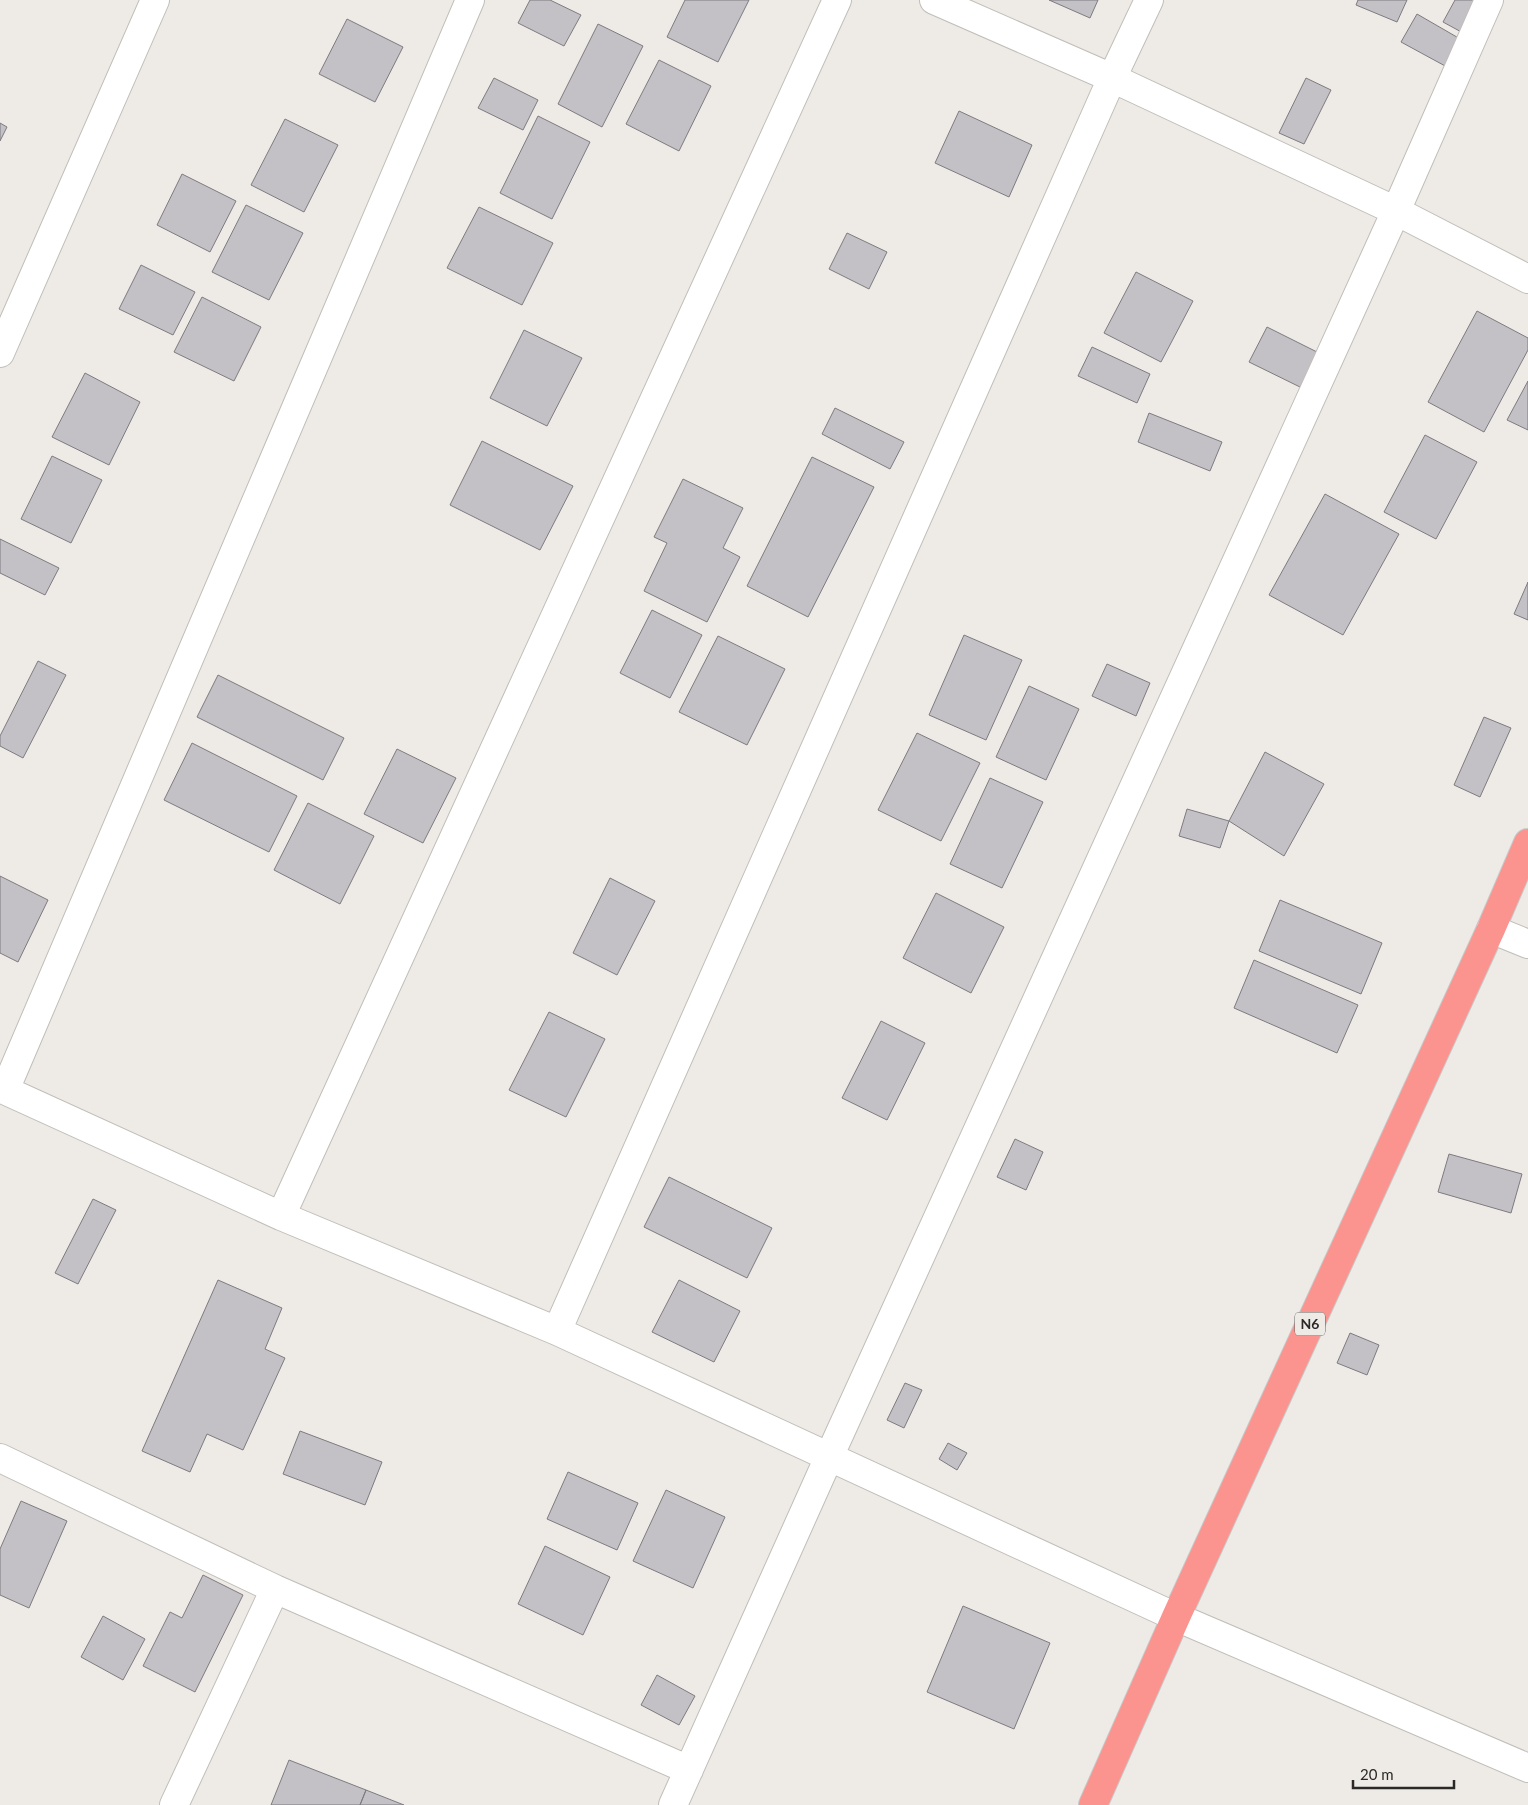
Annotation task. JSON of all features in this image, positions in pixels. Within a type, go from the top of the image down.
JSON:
[{"type":"highway","name":"N6","points":[[1093,1805],[1176,1617],[1528,843]]},
{"type":"street","points":[[0,353],[155,0]]},
{"type":"street","points":[[470,0],[2,1089],[281,1216],[557,1331],[828,1458],[1176,1617],[1528,1768]]},
{"type":"street","points":[[281,1216],[837,0]]},
{"type":"street","points":[[934,0],[1112,78],[1396,211],[1528,278]]},
{"type":"street","points":[[557,1331],[1112,78],[1149,0]]},
{"type":"street","points":[[673,1805],[828,1458],[1396,211],[1489,0]]},
{"type":"street","points":[[1490,929],[1528,944]]},
{"type":"street","points":[[1,1461],[275,1589],[689,1770]]},
{"type":"street","points":[[174,1805],[275,1589]]},
{"type":"building","points":[[530,0],[550,0],[581,15],[564,46],[518,23]]},
{"type":"building","points":[[685,0],[749,0],[718,62],[667,37]]},
{"type":"building","points":[[1049,0],[1098,0],[1090,18]]},
{"type":"building","points":[[1358,0],[1407,0],[1397,22],[1356,5]]},
{"type":"building","points":[[1455,0],[1478,0],[1465,34],[1443,22]]},
{"type":"building","points":[[1417,14],[1462,40],[1447,67],[1401,42]]},
{"type":"building","points":[[347,19],[403,47],[375,102],[319,74]]},
{"type":"building","points":[[598,24],[643,46],[602,127],[558,104]]},
{"type":"building","points":[[659,60],[711,86],[679,151],[626,124]]},
{"type":"building","points":[[494,78],[538,100],[523,130],[478,108]]},
{"type":"building","points":[[1306,78],[1331,90],[1304,144],[1279,133]]},
{"type":"building","points":[[959,111],[1032,145],[1009,197],[935,163]]},
{"type":"building","points":[[538,116],[590,142],[552,219],[500,193]]},
{"type":"building","points":[[285,119],[338,145],[304,212],[251,185]]},
{"type":"building","points":[[0,123],[7,127],[0,141]]},
{"type":"building","points":[[182,174],[236,201],[210,252],[157,225]]},
{"type":"building","points":[[246,205],[303,233],[269,300],[212,272]]},
{"type":"building","points":[[479,207],[553,243],[522,305],[447,268]]},
{"type":"building","points":[[847,233],[887,252],[869,289],[829,269]]},
{"type":"building","points":[[141,265],[195,292],[173,335],[119,309]]},
{"type":"building","points":[[1136,272],[1193,301],[1161,362],[1104,333]]},
{"type":"building","points":[[202,297],[261,327],[234,381],[174,352]]},
{"type":"building","points":[[1477,311],[1528,338],[1528,350],[1484,432],[1428,402]]},
{"type":"building","points":[[1267,327],[1319,353],[1302,388],[1249,362]]},
{"type":"building","points":[[524,330],[582,358],[547,426],[490,398]]},
{"type":"building","points":[[1092,347],[1150,374],[1137,403],[1078,376]]},
{"type":"building","points":[[85,373],[140,402],[109,465],[52,437]]},
{"type":"building","points":[[1528,381],[1528,430],[1507,420]]},
{"type":"building","points":[[835,408],[904,442],[890,469],[822,434]]},
{"type":"building","points":[[1149,413],[1222,442],[1210,471],[1138,442]]},
{"type":"building","points":[[1425,435],[1477,462],[1436,539],[1384,512]]},
{"type":"building","points":[[482,441],[573,486],[540,550],[450,505]]},
{"type":"building","points":[[52,456],[102,480],[71,543],[21,519]]},
{"type":"building","points":[[812,457],[874,487],[808,617],[747,586]]},
{"type":"building","points":[[683,479],[743,508],[723,548],[740,557],[707,622],[644,591],[667,543],[654,537]]},
{"type":"building","points":[[1325,494],[1399,534],[1343,635],[1269,595]]},
{"type":"building","points":[[0,539],[59,568],[45,595],[0,573]]},
{"type":"building","points":[[1528,582],[1528,620],[1514,614]]},
{"type":"building","points":[[652,610],[702,635],[670,698],[620,673]]},
{"type":"building","points":[[964,635],[1022,660],[986,740],[929,715]]},
{"type":"building","points":[[718,636],[785,669],[747,745],[679,712]]},
{"type":"building","points":[[38,661],[66,675],[23,758],[0,746],[0,736]]},
{"type":"building","points":[[1107,664],[1150,683],[1136,716],[1092,696]]},
{"type":"building","points":[[218,675],[344,738],[323,780],[197,717]]},
{"type":"building","points":[[1029,686],[1079,709],[1046,780],[996,757]]},
{"type":"building","points":[[1484,717],[1511,728],[1480,797],[1454,785]]},
{"type":"building","points":[[917,733],[980,763],[941,841],[878,810]]},
{"type":"building","points":[[192,743],[297,796],[269,852],[164,800]]},
{"type":"building","points":[[397,749],[456,778],[423,843],[364,814]]},
{"type":"building","points":[[1265,752],[1324,784],[1284,856],[1229,821]]},
{"type":"building","points":[[990,778],[1043,802],[1002,888],[950,864]]},
{"type":"building","points":[[308,803],[374,836],[340,904],[274,870]]},
{"type":"building","points":[[1187,809],[1229,821],[1220,848],[1179,836]]},
{"type":"building","points":[[0,876],[48,900],[18,962],[0,953]]},
{"type":"building","points":[[610,878],[655,901],[617,975],[573,953]]},
{"type":"building","points":[[936,893],[1004,927],[971,993],[903,958]]},
{"type":"building","points":[[1280,900],[1382,943],[1361,994],[1259,951]]},
{"type":"building","points":[[1254,960],[1358,1005],[1337,1053],[1234,1008]]},
{"type":"building","points":[[549,1012],[605,1039],[566,1117],[509,1090]]},
{"type":"building","points":[[881,1021],[925,1043],[887,1120],[842,1098]]},
{"type":"building","points":[[1015,1139],[1043,1152],[1026,1190],[997,1177]]},
{"type":"building","points":[[1449,1154],[1522,1174],[1511,1213],[1438,1192]]},
{"type":"building","points":[[669,1177],[772,1228],[747,1278],[644,1227]]},
{"type":"building","points":[[93,1199],[116,1210],[78,1284],[55,1273]]},
{"type":"building","points":[[218,1280],[282,1308],[265,1349],[285,1358],[243,1450],[207,1434],[190,1472],[142,1451]]},
{"type":"building","points":[[679,1280],[740,1311],[714,1362],[652,1332]]},
{"type":"building","points":[[1350,1333],[1379,1345],[1367,1375],[1337,1363]]},
{"type":"building","points":[[905,1383],[922,1390],[904,1428],[887,1420]]},
{"type":"building","points":[[300,1431],[382,1462],[365,1505],[283,1474]]},
{"type":"building","points":[[948,1443],[967,1453],[957,1470],[939,1459]]},
{"type":"building","points":[[568,1472],[638,1503],[617,1550],[547,1519]]},
{"type":"building","points":[[666,1490],[725,1517],[693,1588],[633,1561]]},
{"type":"building","points":[[21,1501],[67,1521],[29,1608],[0,1595],[0,1549]]},
{"type":"building","points":[[545,1546],[610,1577],[583,1635],[518,1604]]},
{"type":"building","points":[[203,1575],[243,1595],[195,1692],[143,1666],[170,1612],[182,1618]]},
{"type":"building","points":[[963,1606],[1050,1643],[1014,1729],[927,1692]]},
{"type":"building","points":[[103,1616],[145,1639],[123,1680],[81,1657]]},
{"type":"building","points":[[657,1675],[695,1696],[679,1725],[641,1705]]},
{"type":"building","points":[[289,1760],[366,1790],[360,1805],[271,1805]]},
{"type":"building","points":[[366,1790],[404,1805],[360,1805]]}]
